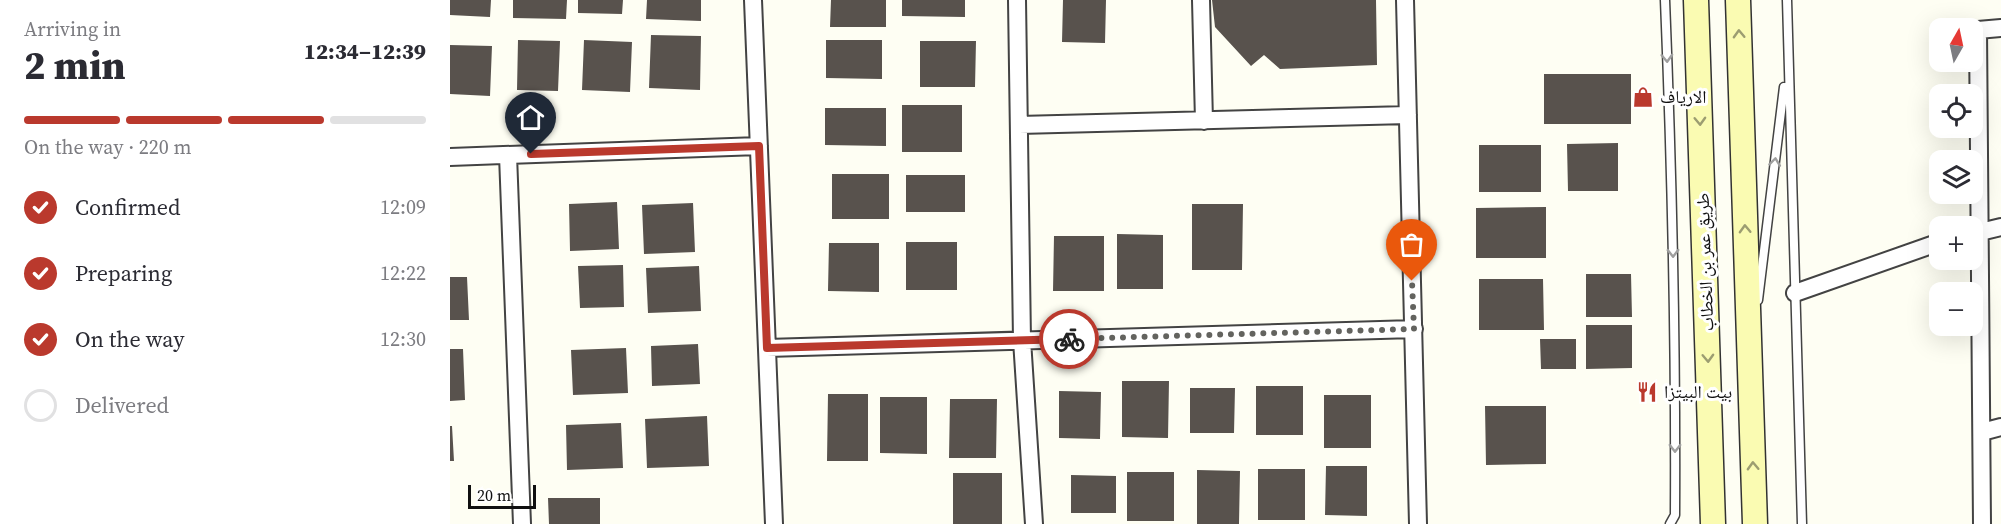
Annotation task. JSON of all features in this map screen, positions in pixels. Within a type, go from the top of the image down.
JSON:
[{"type":"main road","name":"طريق عمر بن الخطاب","points":[[1696,0],[1713,524]]},
{"type":"main road","points":[[1738,0],[1755,524]]},
{"type":"street","points":[[753,0],[774,524]]},
{"type":"street","points":[[1017,0],[1022,340],[1034,524]]},
{"type":"street","points":[[1201,0],[1203,121]]},
{"type":"street","points":[[1405,0],[1418,524]]},
{"type":"street","points":[[1976,216],[1978,30],[2001,28]]},
{"type":"street","points":[[1019,125],[1408,116]]},
{"type":"street","points":[[450,157],[759,146]]},
{"type":"street","points":[[508,155],[522,524]]},
{"type":"street","points":[[1983,231],[2001,227]]},
{"type":"street","points":[[1795,293],[1929,246]]},
{"type":"street","points":[[1977,270],[1982,524]]},
{"type":"street","points":[[767,348],[1414,329]]},
{"type":"street","points":[[1982,432],[2001,427]]},
{"type":"lane","points":[[1665,0],[1676,361],[1675,515],[1671,524]]},
{"type":"lane","points":[[1787,0],[1802,524]]},
{"type":"lane","points":[[1750,366],[1788,59]]},
{"type":"building","points":[[450,0],[491,0],[490,17],[450,15]]},
{"type":"building","points":[[513,0],[567,0],[566,19],[513,18]]},
{"type":"building","points":[[578,0],[623,0],[622,14],[578,13]]},
{"type":"building","points":[[647,0],[701,0],[701,21],[646,19]]},
{"type":"building","points":[[831,0],[886,0],[886,27],[830,27]]},
{"type":"building","points":[[902,0],[965,0],[965,17],[902,16]]},
{"type":"building","points":[[1063,0],[1106,0],[1105,43],[1062,42]]},
{"type":"building","points":[[1212,0],[1376,0],[1377,65],[1280,69],[1264,55],[1251,66],[1215,27]]},
{"type":"building","points":[[651,35],[701,36],[700,90],[649,88]]},
{"type":"building","points":[[518,40],[560,41],[558,91],[517,90]]},
{"type":"building","points":[[584,40],[632,42],[630,92],[582,90]]},
{"type":"building","points":[[826,40],[882,40],[882,79],[826,78]]},
{"type":"building","points":[[920,41],[976,41],[975,87],[920,87]]},
{"type":"building","points":[[450,45],[492,46],[490,96],[450,94]]},
{"type":"building","points":[[1544,74],[1631,74],[1631,124],[1544,124]]},
{"type":"building","points":[[902,105],[962,105],[962,152],[902,152]]},
{"type":"building","points":[[825,108],[886,108],[886,146],[825,145]]},
{"type":"building","points":[[1618,143],[1618,191],[1568,191],[1567,144]]},
{"type":"building","points":[[1479,145],[1541,145],[1541,192],[1479,192]]},
{"type":"building","points":[[832,174],[889,174],[889,219],[832,219]]},
{"type":"building","points":[[906,175],[965,175],[965,212],[906,212]]},
{"type":"building","points":[[617,202],[619,249],[570,251],[569,204]]},
{"type":"building","points":[[693,203],[695,252],[644,254],[642,205]]},
{"type":"building","points":[[1192,204],[1243,204],[1242,270],[1192,270]]},
{"type":"building","points":[[1546,207],[1546,258],[1476,258],[1476,208]]},
{"type":"building","points":[[1117,234],[1163,235],[1163,289],[1117,289]]},
{"type":"building","points":[[1054,236],[1104,236],[1104,291],[1053,291]]},
{"type":"building","points":[[906,242],[957,242],[957,290],[906,290]]},
{"type":"building","points":[[829,243],[879,243],[879,292],[828,291]]},
{"type":"building","points":[[623,265],[624,307],[580,308],[578,266]]},
{"type":"building","points":[[699,266],[701,311],[648,313],[646,268]]},
{"type":"building","points":[[1586,274],[1631,274],[1632,317],[1586,317]]},
{"type":"building","points":[[450,277],[467,277],[469,320],[450,320]]},
{"type":"building","points":[[1479,279],[1543,279],[1544,330],[1479,330]]},
{"type":"building","points":[[1586,325],[1632,325],[1632,368],[1586,369]]},
{"type":"building","points":[[1540,339],[1576,339],[1576,369],[1541,369]]},
{"type":"building","points":[[698,344],[700,384],[652,386],[651,346]]},
{"type":"building","points":[[626,348],[628,393],[573,395],[571,350]]},
{"type":"building","points":[[450,349],[463,349],[465,400],[450,401]]},
{"type":"building","points":[[1122,381],[1169,381],[1168,438],[1122,437]]},
{"type":"building","points":[[1256,386],[1303,386],[1303,435],[1256,435]]},
{"type":"building","points":[[1190,388],[1235,388],[1234,433],[1190,433]]},
{"type":"building","points":[[1059,391],[1101,392],[1100,439],[1059,438]]},
{"type":"building","points":[[828,394],[868,394],[868,461],[827,461]]},
{"type":"building","points":[[1324,395],[1371,395],[1371,448],[1324,448]]},
{"type":"building","points":[[880,397],[927,397],[927,454],[880,453]]},
{"type":"building","points":[[950,399],[997,399],[996,458],[949,458]]},
{"type":"building","points":[[1485,406],[1546,406],[1546,464],[1486,465]]},
{"type":"building","points":[[707,416],[709,466],[647,468],[645,419]]},
{"type":"building","points":[[621,423],[623,468],[567,470],[566,425]]},
{"type":"building","points":[[450,426],[452,426],[454,461],[450,461]]},
{"type":"building","points":[[1326,466],[1367,466],[1367,516],[1325,515]]},
{"type":"building","points":[[1258,469],[1305,469],[1305,520],[1258,520]]},
{"type":"building","points":[[1197,470],[1240,471],[1239,524],[1197,524]]},
{"type":"building","points":[[1127,472],[1174,472],[1174,521],[1127,521]]},
{"type":"building","points":[[953,473],[1002,473],[1002,524],[953,524]]},
{"type":"building","points":[[1071,475],[1116,476],[1116,513],[1071,513]]},
{"type":"building","points":[[548,498],[600,498],[600,524],[549,524]]},
{"type":"way so far","points":[[1069,339],[1414,329],[1412,281]]},
{"type":"place","name":"الارياف","points":[[1643,97]]},
{"type":"place","name":"بيت البيتزا","points":[[1647,392]]},
{"type":"route","points":[[531,154],[759,146],[767,348],[1069,339]]}]
